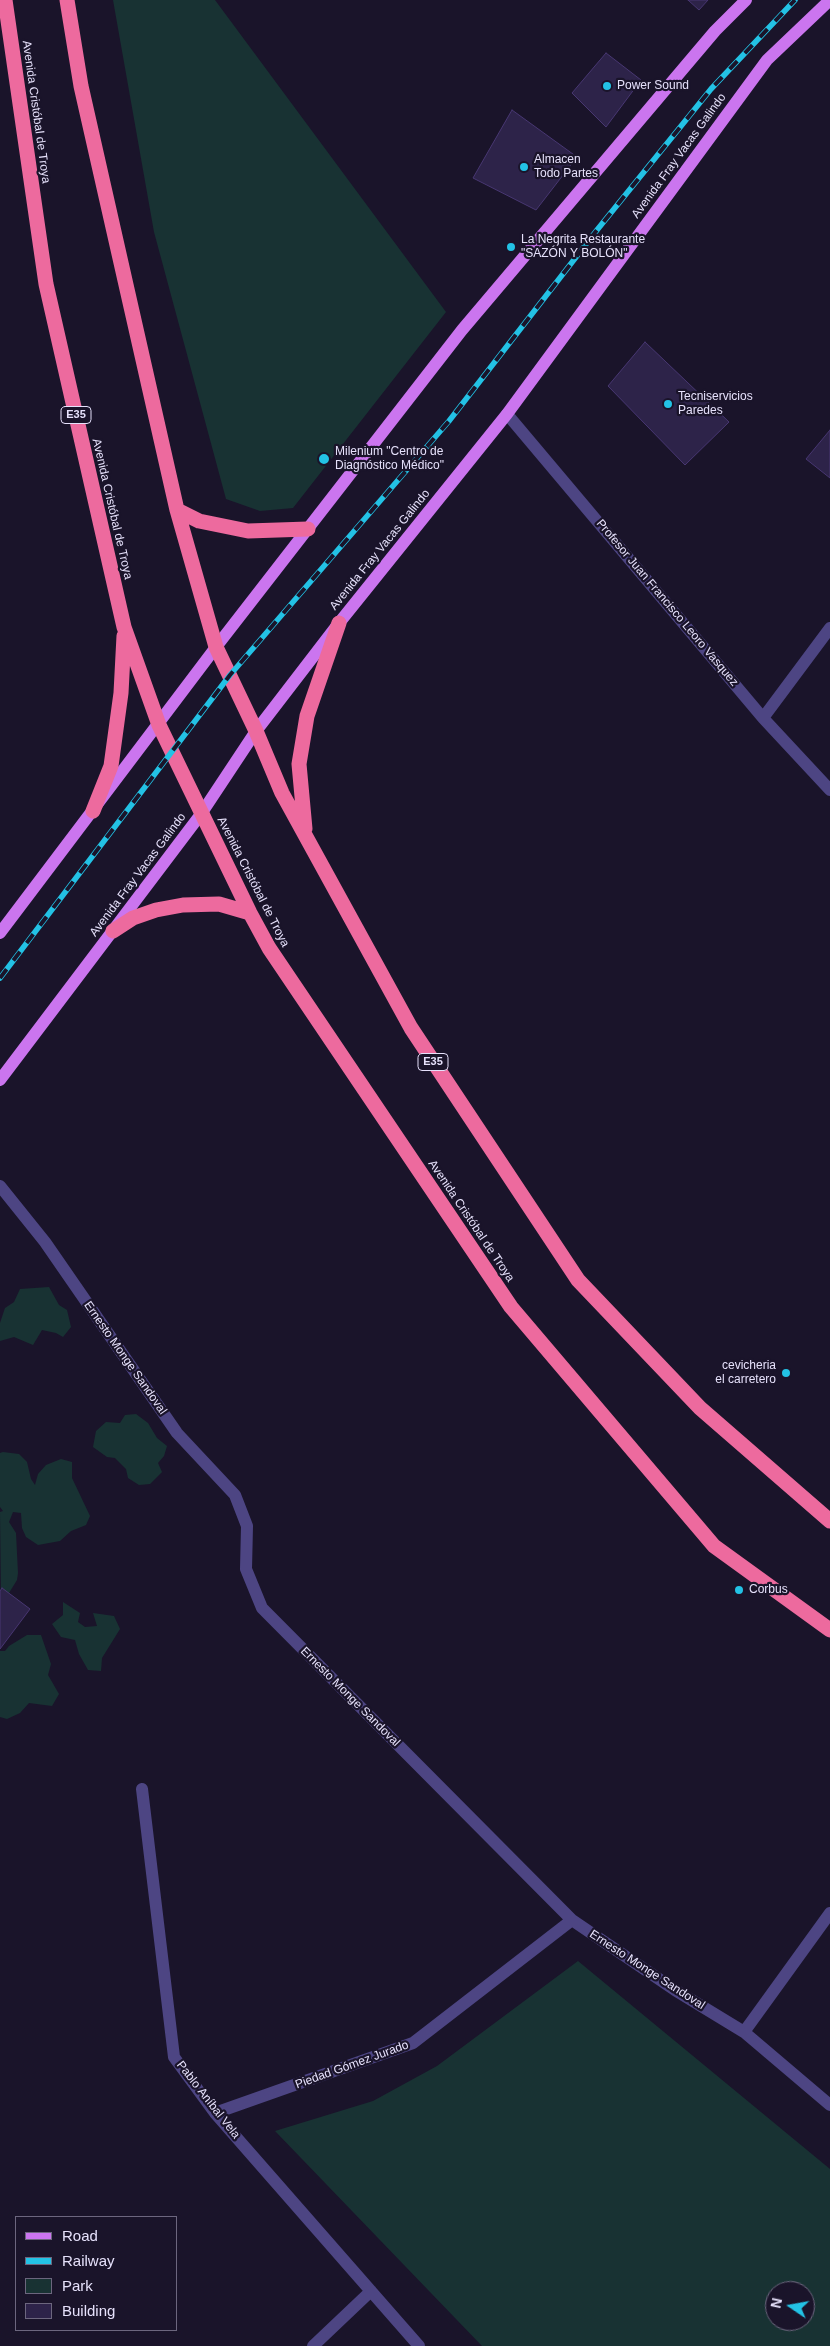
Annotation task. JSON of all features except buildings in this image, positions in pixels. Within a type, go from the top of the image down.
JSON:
[{"type":"highway","name":"Avenida Cristóbal de Troya","points":[[5,0],[46,284],[124,627],[158,725],[250,913],[268,948],[511,1307],[714,1546],[830,1630]]},
{"type":"highway","name":"E35","points":[[67,0],[81,86],[177,510],[216,647],[256,731],[282,793],[410,1028],[578,1280],[700,1408],[830,1521]]},
{"type":"highway","points":[[177,510],[199,521],[248,531],[308,529]]},
{"type":"highway","points":[[306,838],[299,764],[307,716],[339,623]]},
{"type":"highway","points":[[93,811],[111,766],[122,693],[124,627]]},
{"type":"highway","points":[[114,931],[132,918],[156,910],[183,905],[219,904],[250,913]]},
{"type":"main road","points":[[0,933],[216,647],[462,330],[715,31],[746,0]]},
{"type":"main road","name":"Avenida Fray Vacas Galindo","points":[[0,1080],[201,814],[256,731],[339,623],[507,414],[767,60],[830,0]]},
{"type":"street","name":"Profesor Juan Francisco Leoro Vasquez","points":[[507,414],[763,718],[830,790]]},
{"type":"street","points":[[763,718],[830,628]]},
{"type":"street","name":"Ernesto Monge Sandoval","points":[[0,1186],[45,1242],[177,1433],[235,1495],[247,1526],[246,1569],[262,1608],[572,1920],[675,1990],[744,2032],[830,2105]]},
{"type":"street","name":"Pablo Aníbal Vela","points":[[142,1789],[174,2057],[215,2114],[419,2346]]},
{"type":"street","points":[[744,2032],[830,1913]]},
{"type":"street","name":"Piedad Gómez Jurado","points":[[215,2114],[413,2044],[572,1920]]},
{"type":"street","points":[[313,2346],[371,2291]]},
{"type":"green space","points":[[113,0],[215,0],[446,312],[293,508],[260,511],[226,499],[154,232]]},
{"type":"green space","points":[[49,1287],[59,1305],[67,1310],[71,1327],[63,1337],[56,1333],[42,1330],[33,1345],[14,1337],[0,1341],[0,1323],[5,1308],[14,1302],[20,1289]]},
{"type":"green space","points":[[136,1414],[148,1423],[157,1438],[167,1446],[164,1456],[158,1463],[162,1472],[150,1484],[139,1485],[128,1478],[126,1469],[115,1458],[107,1457],[93,1447],[96,1431],[106,1422],[120,1423],[125,1415]]},
{"type":"green space","points":[[0,1453],[19,1454],[27,1462],[31,1479],[35,1485],[38,1474],[46,1465],[61,1459],[72,1462],[72,1478],[90,1516],[86,1525],[71,1531],[60,1541],[38,1545],[26,1537],[22,1528],[21,1513],[13,1512],[9,1522],[16,1533],[18,1573],[17,1580],[9,1593],[1,1598],[0,1512],[3,1511],[0,1507]]},
{"type":"green space","points":[[63,1602],[80,1613],[78,1622],[85,1627],[97,1626],[93,1613],[114,1616],[120,1629],[102,1658],[101,1671],[88,1670],[79,1654],[75,1640],[61,1637],[52,1624],[63,1615]]},
{"type":"green space","points":[[27,1635],[41,1635],[51,1664],[48,1675],[59,1694],[52,1706],[29,1703],[20,1713],[7,1719],[0,1717],[0,1651],[5,1651],[9,1646]]},
{"type":"green space","points":[[578,1961],[830,2169],[830,2346],[482,2346],[275,2131],[373,2101],[437,2066]]},
{"type":"railway","points":[[0,978],[230,675],[449,421],[597,230],[711,89],[795,0]]},
{"type":"place","name":"Power Sound","points":[[607,86]]},
{"type":"place","name":"Almacen Todo Partes","points":[[524,167]]},
{"type":"place","name":"La Negrita Restaurante \"SAZÓN Y BOLÓN\"","points":[[511,247]]},
{"type":"place","name":"Tecniservicios Paredes","points":[[668,404]]},
{"type":"place","name":"Milenium \"Centro de Diagnóstico Médico\"","points":[[324,459]]},
{"type":"place","name":"cevicheria el carretero","points":[[786,1373]]},
{"type":"place","name":"Corbus","points":[[739,1590]]}]
